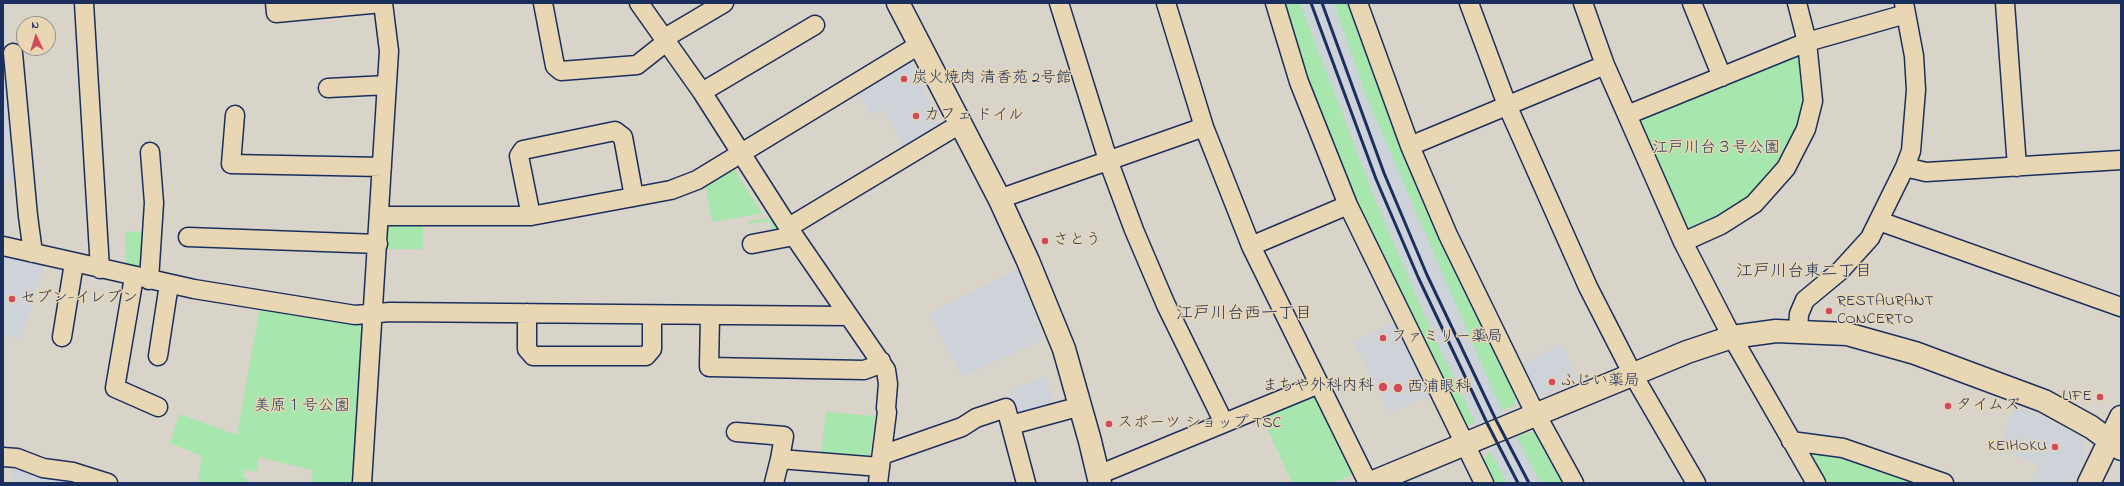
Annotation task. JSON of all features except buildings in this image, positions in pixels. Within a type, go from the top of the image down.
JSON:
[{"type":"street","points":[[84,3],[100,269]]},
{"type":"street","points":[[275,3],[276,13],[383,3],[389,51],[362,483]]},
{"type":"street","points":[[543,3],[555,66],[561,71],[637,65],[664,40],[724,3]]},
{"type":"street","points":[[639,3],[702,92],[791,232],[848,316],[881,360],[888,377],[886,408],[888,412],[880,468]]},
{"type":"street","points":[[898,3],[999,198],[1046,303],[1064,349],[1081,406],[1099,479],[1224,423],[1319,384]]},
{"type":"street","points":[[1060,3],[1108,160],[1134,230],[1163,298],[1224,423]]},
{"type":"street","points":[[1166,3],[1204,127],[1251,246],[1368,483]]},
{"type":"street","points":[[1275,3],[1299,82],[1348,205],[1484,483]]},
{"type":"street","points":[[1358,3],[1410,146],[1448,235],[1536,414],[1574,483]]},
{"type":"street","points":[[1468,3],[1507,105],[1588,287],[1632,374],[1696,483]]},
{"type":"street","points":[[1583,3],[1605,65],[1683,242],[1732,337],[1816,483]]},
{"type":"street","points":[[1692,3],[1722,76]]},
{"type":"street","points":[[1683,242],[1721,224],[1754,204],[1786,168],[1806,129],[1813,101],[1807,42],[1798,3]]},
{"type":"street","points":[[2005,3],[2017,167]]},
{"type":"street","points":[[1627,115],[1807,42],[1905,8],[1914,56],[1916,90],[1911,151],[1906,167],[1870,238],[1840,271],[1805,300],[1799,314],[1798,330]]},
{"type":"street","points":[[702,92],[815,25]]},
{"type":"street","points":[[379,216],[531,216],[671,190],[696,180],[919,45]]},
{"type":"street","points":[[13,53],[28,216],[33,252]]},
{"type":"street","points":[[1410,146],[1605,65]]},
{"type":"street","points":[[328,88],[387,85]]},
{"type":"street","points":[[235,115],[231,164],[382,167]]},
{"type":"street","points":[[752,244],[791,232],[960,124]]},
{"type":"street","points":[[999,198],[1204,127]]},
{"type":"street","points":[[531,216],[519,156],[523,150],[615,131],[623,137],[634,197]]},
{"type":"street","points":[[150,152],[154,203],[142,278],[115,388],[158,407]]},
{"type":"street","points":[[1906,167],[1926,172],[2121,160]]},
{"type":"street","points":[[1251,246],[1348,205]]},
{"type":"street","points":[[1879,221],[2121,307]]},
{"type":"street","points":[[188,237],[378,244]]},
{"type":"street","points":[[3,246],[169,284],[355,315],[390,312],[710,316],[848,316]]},
{"type":"street","points":[[62,337],[74,263]]},
{"type":"street","points":[[158,356],[169,284]]},
{"type":"street","points":[[527,313],[527,349],[533,356],[646,356],[652,349],[652,315]]},
{"type":"street","points":[[710,316],[709,367],[864,370],[875,366],[881,360]]},
{"type":"street","points":[[1371,483],[1632,374],[1732,337],[1776,331],[1798,330],[1847,334],[1915,353],[2044,402],[2091,427],[2116,445]]},
{"type":"street","points":[[1011,425],[1081,406]]},
{"type":"street","points":[[780,459],[880,468],[962,427],[976,418],[1006,408],[1026,483]]},
{"type":"street","points":[[2089,483],[2116,445],[2121,417]]},
{"type":"street","points":[[736,432],[784,436],[774,483]]},
{"type":"street","points":[[1791,441],[1843,448],[1944,483]]},
{"type":"street","points":[[3,457],[16,458],[43,468],[73,472],[108,483]]},
{"type":"shaded area","points":[[1300,3],[1334,3],[1365,93],[1504,413],[1476,425],[1431,330],[1376,202]]},
{"type":"shaded area","points":[[3,15],[9,75],[19,180],[3,179]]},
{"type":"shaded area","points":[[905,61],[912,64],[938,122],[935,131],[906,149],[882,109],[871,115],[857,90]]},
{"type":"shaded area","points":[[3,254],[45,264],[21,339],[3,335]]},
{"type":"shaded area","points":[[1018,269],[1043,339],[962,377],[929,314]]},
{"type":"shaded area","points":[[1396,321],[1432,394],[1390,413],[1354,342]]},
{"type":"shaded area","points":[[1561,344],[1578,380],[1544,395],[1534,392],[1520,365]]},
{"type":"shaded area","points":[[1046,376],[1053,400],[1049,408],[1022,414],[1015,411],[1010,391]]},
{"type":"shaded area","points":[[2015,406],[2041,416],[2082,438],[2086,456],[2073,483],[2031,483],[2038,464],[1999,448]]},
{"type":"shaded area","points":[[1517,437],[1540,483],[1507,483],[1490,451],[1489,448]]},
{"type":"shaded area","points":[[11,469],[69,478],[69,483],[13,483]]},
{"type":"green space","points":[[1282,3],[1300,3],[1376,202],[1431,330],[1475,422],[1468,426],[1465,424],[1361,217],[1316,108]]},
{"type":"green space","points":[[1334,3],[1350,3],[1517,393],[1514,406],[1502,410],[1495,395],[1365,93]]},
{"type":"green space","name":"江戸川台３号公園","points":[[1797,53],[1801,74],[1802,113],[1790,148],[1765,184],[1733,211],[1684,230],[1637,118]]},
{"type":"green space","points":[[728,169],[735,170],[762,213],[712,222],[705,183]]},
{"type":"green space","points":[[771,218],[778,230],[772,235],[770,221],[749,224],[750,221]]},
{"type":"green space","points":[[394,222],[423,223],[423,249],[384,249],[386,230]]},
{"type":"green space","points":[[147,231],[144,273],[126,268],[125,232]]},
{"type":"green space","name":"美原１号公園","points":[[260,307],[357,322],[365,333],[357,476],[353,483],[311,483],[312,470],[259,457],[256,472],[244,470],[243,477],[248,479],[248,483],[198,483],[202,456],[170,443],[179,414],[237,435]]},
{"type":"green space","points":[[1310,392],[1318,395],[1357,473],[1332,483],[1292,483],[1260,413]]},
{"type":"green space","points":[[826,412],[875,416],[870,455],[859,461],[821,457]]},
{"type":"green space","points":[[1529,432],[1537,433],[1564,483],[1540,483],[1517,437]]},
{"type":"green space","points":[[1811,448],[1825,450],[1928,483],[1824,483],[1807,456]]},
{"type":"green space","points":[[1490,451],[1507,483],[1494,483],[1483,461]]},
{"type":"railway","points":[[1311,3],[1376,179],[1418,277],[1487,423],[1518,483]]},
{"type":"railway","points":[[1322,3],[1384,173],[1427,275],[1496,420],[1529,483]]},
{"type":"place","name":"炭火焼肉 清香苑 2号館","points":[[904,79]]},
{"type":"place","name":"カフェ ドイル","points":[[916,116]]},
{"type":"place","name":"さとう","points":[[1045,241]]},
{"type":"place","name":"セブン-イレブン","points":[[12,299]]},
{"type":"place","name":"RESTAURANT CONCERTO","points":[[1829,311]]},
{"type":"place","name":"ファミリー薬局","points":[[1383,338]]},
{"type":"place","name":"ふじい薬局","points":[[1552,382]]},
{"type":"place","name":"まちや外科内科","points":[[1383,387]]},
{"type":"place","name":"西浦眼科","points":[[1398,388]]},
{"type":"place","name":"LIFE","points":[[2100,397]]},
{"type":"place","name":"タイムズ","points":[[1948,406]]},
{"type":"place","name":"スポーツ ショップ TSC","points":[[1109,424]]},
{"type":"place","name":"KEIHOKU","points":[[2055,447]]},
{"type":"district","name":"江戸川台東二丁目","points":[[1804,273]]},
{"type":"district","name":"江戸川台西一丁目","points":[[1244,315]]}]
